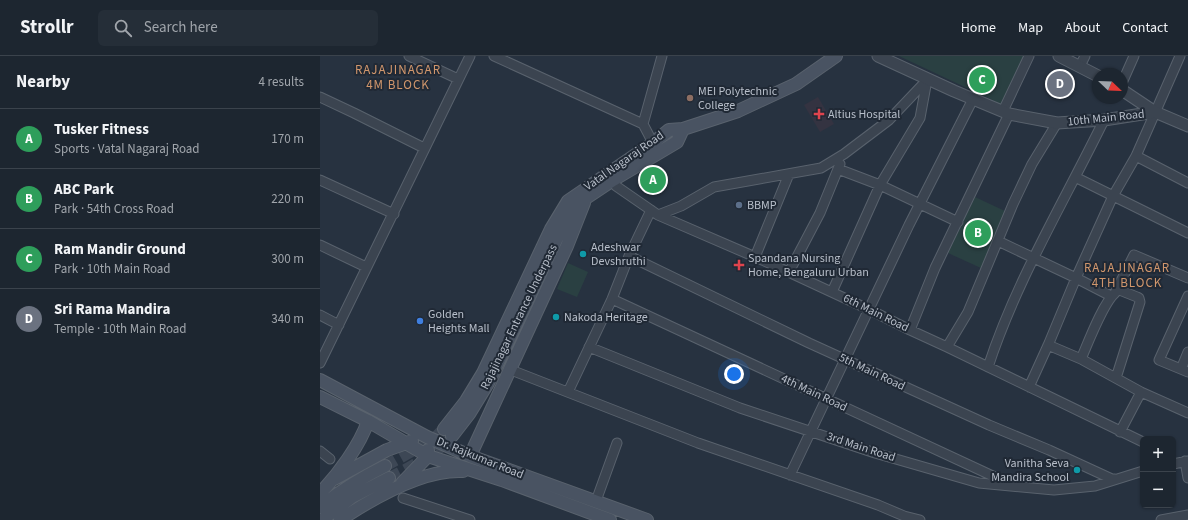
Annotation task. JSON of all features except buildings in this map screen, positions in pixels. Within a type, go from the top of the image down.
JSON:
[{"type":"main road","name":"Vatal Nagaraj Road","points":[[568,201],[653,143],[669,130],[683,129],[738,111],[796,84],[836,56]]},
{"type":"main road","name":"Vatal Nagaraj Road","points":[[586,198],[677,142],[683,129]]},
{"type":"main road","name":"Rajajinagar Entrance Underpass","points":[[568,201],[551,229],[482,373],[448,432],[464,422],[480,398],[557,238],[572,212],[586,198]]},
{"type":"main road","points":[[470,456],[567,246],[586,198]]},
{"type":"main road","name":"Dr. Rajkumar Road","points":[[320,380],[427,437],[470,456],[647,520]]},
{"type":"main road","points":[[320,397],[368,421],[428,456],[475,472]]},
{"type":"main road","points":[[320,493],[334,479],[364,431],[368,421]]},
{"type":"main road","points":[[334,479],[387,450],[406,442],[427,437],[428,456],[398,487]]},
{"type":"main road","points":[[320,507],[331,498],[386,466]]},
{"type":"main road","points":[[340,520],[398,487],[423,477],[438,472],[475,472]]},
{"type":"main road","name":"Dr. Rajkumar Road","points":[[475,472],[502,480],[610,520]]},
{"type":"main road","points":[[322,520],[352,497],[389,478]]},
{"type":"street","points":[[409,56],[458,79]]},
{"type":"street","points":[[320,363],[470,56]]},
{"type":"street","points":[[494,56],[643,124],[653,143]]},
{"type":"street","points":[[643,124],[662,56]]},
{"type":"street","name":"10th Main Road","points":[[878,56],[927,80],[1006,113],[1057,123],[1104,120],[1155,112]]},
{"type":"street","points":[[910,330],[935,268],[958,222],[1006,113],[1029,56]]},
{"type":"street","points":[[1058,56],[1092,73]]},
{"type":"street","points":[[1080,66],[1085,56]]},
{"type":"street","points":[[1128,70],[1134,56]]},
{"type":"street","points":[[1029,387],[1113,196],[1136,156],[1180,56]]},
{"type":"street","points":[[568,392],[612,299],[629,256],[655,213],[681,206],[714,187],[820,168],[844,154],[889,120],[927,80]]},
{"type":"street","points":[[832,292],[880,185],[920,118],[927,80]]},
{"type":"street","name":"10th Main Road","points":[[1128,94],[1155,112],[1188,126]]},
{"type":"street","points":[[320,97],[354,112],[424,148]]},
{"type":"street","points":[[790,475],[844,358],[973,99]]},
{"type":"street","points":[[988,367],[1013,302],[1104,120]]},
{"type":"street","points":[[947,346],[968,312],[1013,204],[1032,164],[1057,123]]},
{"type":"street","points":[[790,272],[820,213],[844,154]]},
{"type":"street","points":[[1136,156],[1188,183]]},
{"type":"street","points":[[838,169],[880,185],[958,222]]},
{"type":"street","points":[[755,257],[789,174]]},
{"type":"street","points":[[1076,177],[1188,233]]},
{"type":"street","points":[[320,180],[394,214]]},
{"type":"street","name":"6th Main Road","points":[[613,180],[616,186],[655,213],[790,272],[910,330],[947,346],[1140,441]]},
{"type":"street","points":[[998,241],[1076,278],[1114,293],[1139,298],[1140,302],[1116,378]]},
{"type":"street","points":[[320,245],[366,268]]},
{"type":"street","points":[[1080,359],[1134,255],[1188,278]]},
{"type":"street","name":"5th Main Road","points":[[629,256],[809,343],[989,425],[1049,450],[1112,479],[1118,478]]},
{"type":"street","points":[[1188,296],[1159,360],[1184,370],[1188,352]]},
{"type":"street","name":"4th Main Road","points":[[612,299],[1016,487]]},
{"type":"street","points":[[320,315],[339,325]]},
{"type":"street","points":[[1048,345],[1080,359],[1141,392],[1188,413]]},
{"type":"street","name":"3rd Main Road","points":[[589,347],[740,408],[810,430],[875,453],[980,483],[1054,490],[1095,486],[1140,472]]},
{"type":"street","points":[[511,370],[698,443],[878,505],[904,516],[920,520]]},
{"type":"street","points":[[1120,432],[1141,392]]},
{"type":"street","points":[[596,501],[617,443]]},
{"type":"street","points":[[320,451],[330,459]]},
{"type":"street","points":[[1176,457],[1187,459]]},
{"type":"street","points":[[1176,463],[1187,459]]},
{"type":"street","points":[[1187,459],[1188,478]]},
{"type":"street","points":[[403,498],[470,520]]},
{"type":"street","points":[[1161,520],[1188,515]]},
{"type":"shaded area","points":[[818,97],[834,124],[820,132],[804,105]]},
{"type":"green space","points":[[899,56],[1024,56],[1003,105]]},
{"type":"green space","points":[[975,197],[1007,212],[981,268],[948,253]]},
{"type":"green space","points":[[568,263],[588,272],[577,297],[557,289]]},
{"type":"tunnel","points":[[385,466],[435,438],[444,429]]},
{"type":"tunnel","points":[[389,478],[421,461],[450,438]]},
{"type":"place","name":"Ram Mandir Ground","points":[[982,80]]},
{"type":"place","name":"Sri Rama Mandira","points":[[1060,84]]},
{"type":"place","name":"MEI Polytechnic College","points":[[690,98]]},
{"type":"place","name":"Altius Hospital","points":[[819,114]]},
{"type":"place","name":"Tusker Fitness","points":[[653,180]]},
{"type":"place","name":"BBMP","points":[[739,205]]},
{"type":"place","name":"ABC Park","points":[[978,233]]},
{"type":"place","name":"Adeshwar Devshruthi","points":[[583,254]]},
{"type":"place","name":"Spandana Nursing Home, Bengaluru Urban","points":[[739,265]]},
{"type":"place","name":"Nakoda Heritage","points":[[556,317]]},
{"type":"place","name":"Golden Heights Mall","points":[[420,321]]},
{"type":"place","name":"Vanitha Seva Mandira School","points":[[1077,470]]},
{"type":"district","name":"RAJAJINAGAR 4M BLOCK","points":[[398,78]]},
{"type":"district","name":"RAJAJINAGAR 4TH BLOCK","points":[[1127,276]]}]
